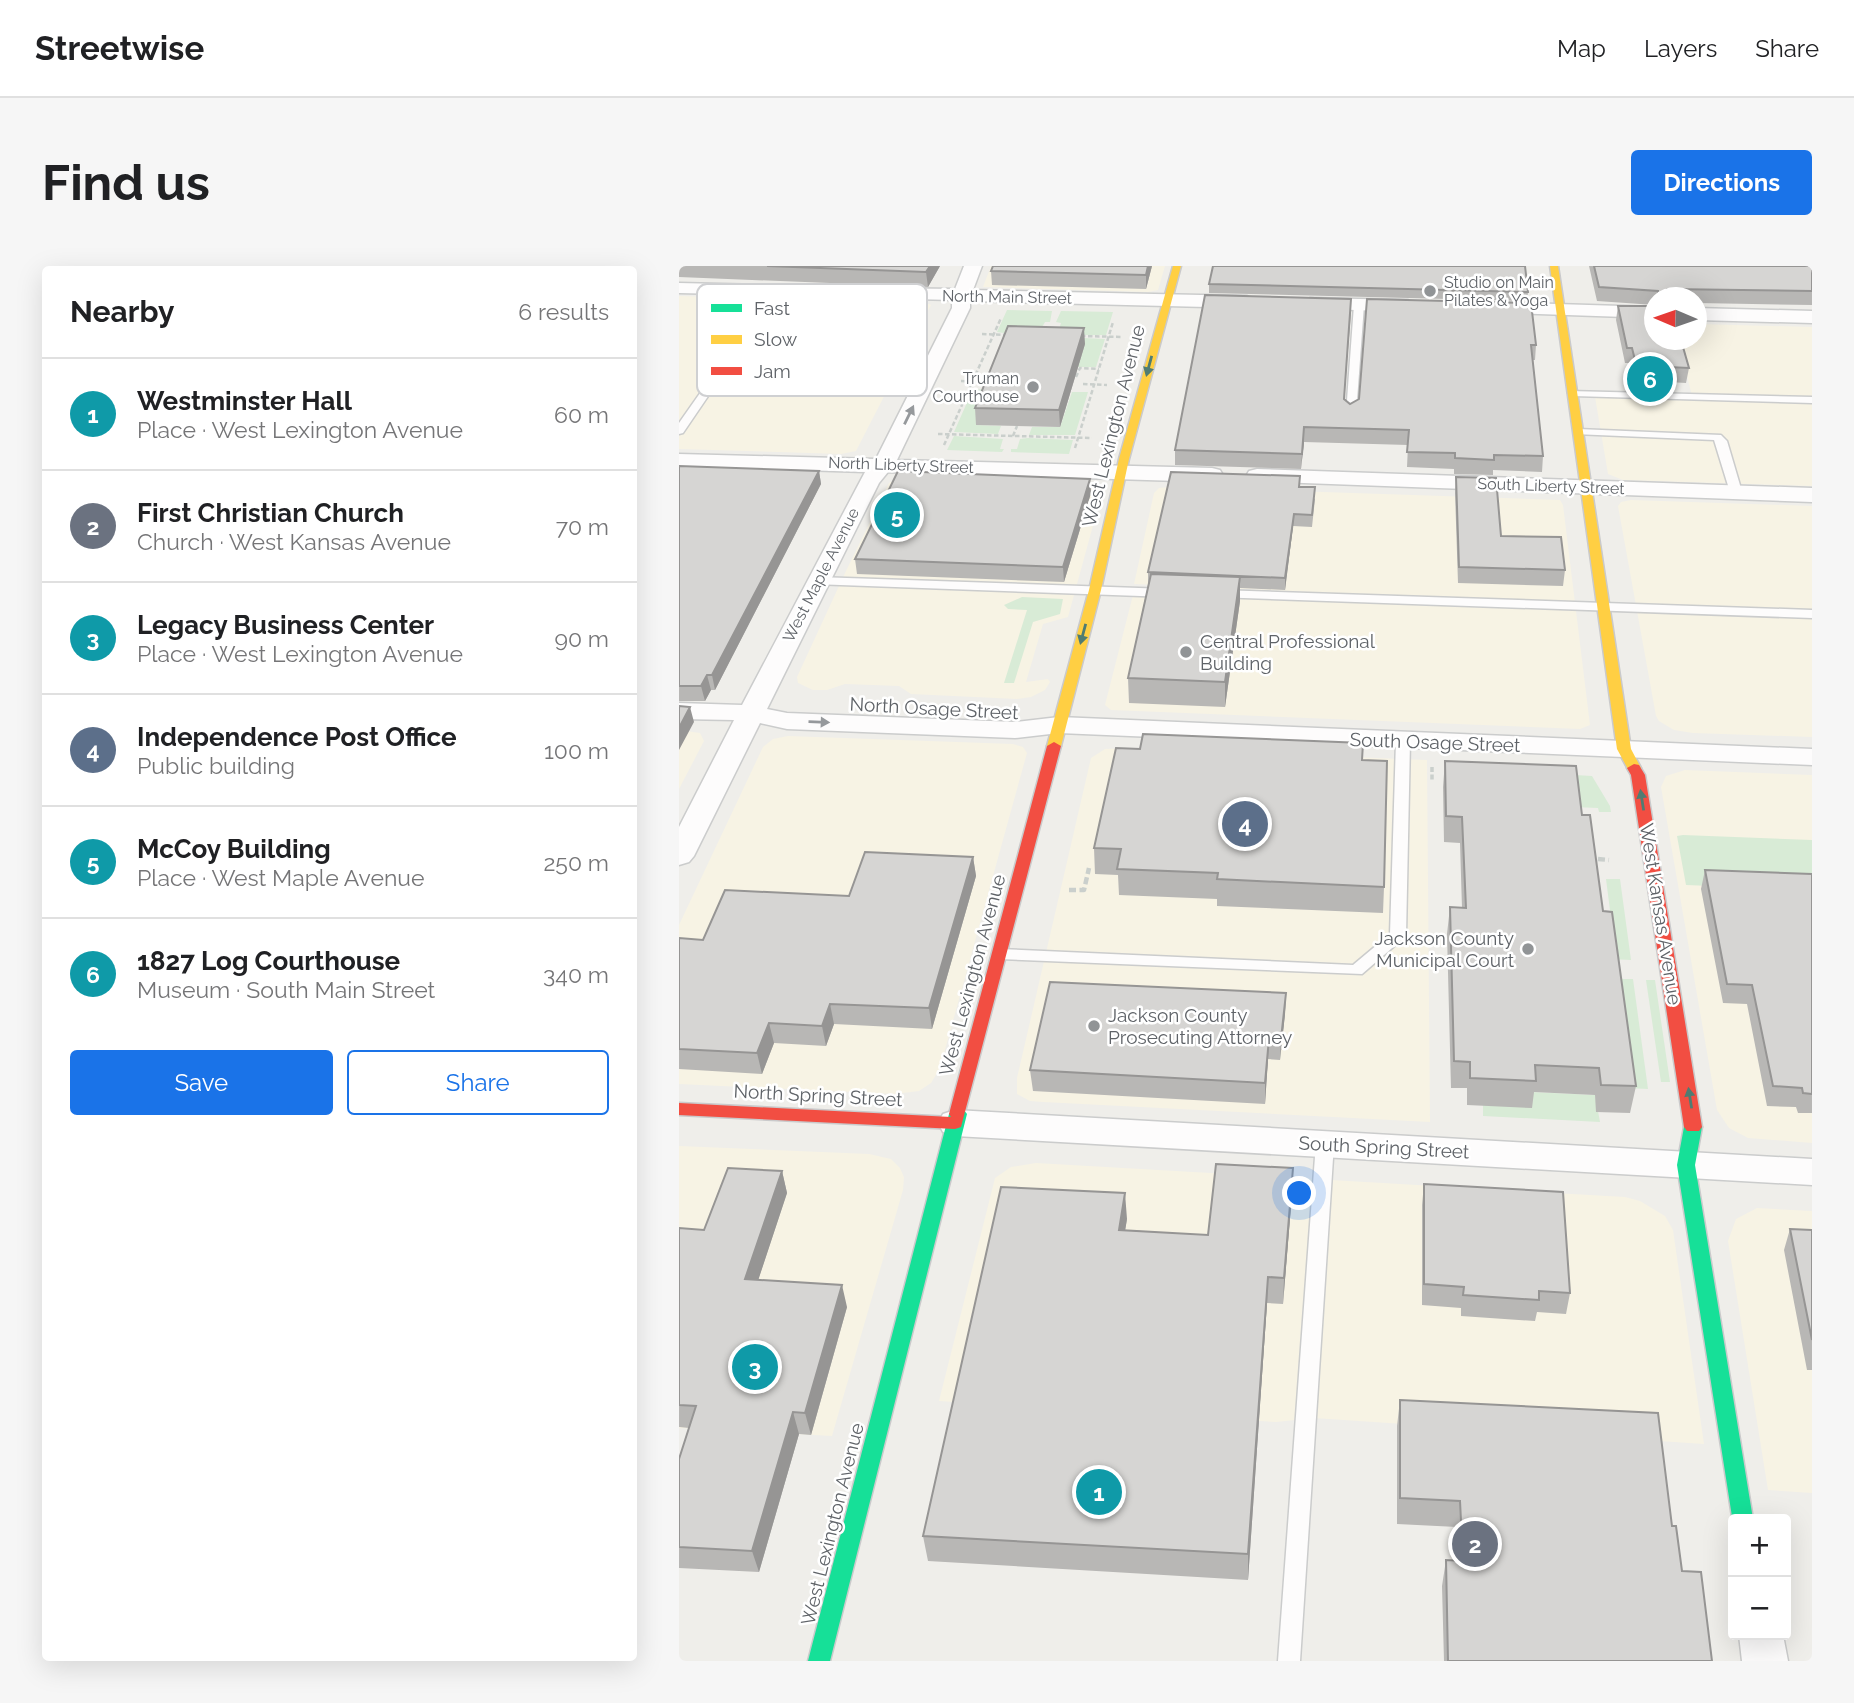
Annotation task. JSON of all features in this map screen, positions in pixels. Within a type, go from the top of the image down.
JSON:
[{"type":"street","name":"West Maple Avenue","points":[[927,376],[961,307],[961,296],[973,266]]},
{"type":"street","name":"West Lexington Avenue","points":[[819,1661],[955,1123],[1095,590],[1122,471],[1177,266]]},
{"type":"street","name":"West Kansas Avenue","points":[[1554,266],[1624,749],[1638,775],[1694,1121],[1686,1165],[1741,1514]]},
{"type":"street","points":[[679,288],[697,290]]},
{"type":"street","name":"North Main Street","points":[[927,295],[1267,303]]},
{"type":"street","points":[[1293,303],[1427,307]]},
{"type":"street","points":[[1468,308],[1644,313]]},
{"type":"street","points":[[1707,314],[1812,317]]},
{"type":"street","name":"West Maple Avenue","points":[[679,856],[869,480],[884,464],[917,396]]},
{"type":"street","name":"North Liberty Street","points":[[679,460],[1122,471]]},
{"type":"street","name":"South Liberty Street","points":[[1122,471],[1736,492],[1811,497]]},
{"type":"street","name":"North Osage Street","points":[[679,711],[751,713],[787,721],[1015,730],[1059,725]]},
{"type":"street","name":"South Osage Street","points":[[1059,725],[1812,757]]},
{"type":"street","name":"North Spring Street","points":[[679,1110],[955,1123]]},
{"type":"street","name":"South Spring Street","points":[[955,1123],[1812,1172]]},
{"type":"street","points":[[1762,1640],[1765,1661]]},
{"type":"lane","points":[[1351,414],[1359,305]]},
{"type":"lane","points":[[1573,393],[1812,400]]},
{"type":"lane","points":[[679,431],[703,396]]},
{"type":"lane","points":[[1578,432],[1717,437],[1722,441],[1736,492]]},
{"type":"lane","points":[[817,582],[1178,593]]},
{"type":"lane","points":[[1205,594],[1812,614]]},
{"type":"lane","points":[[1000,954],[1356,970],[1398,936],[1403,741]]},
{"type":"lane","points":[[1289,1661],[1325,1143]]},
{"type":"path","points":[[941,452],[1005,309]]},
{"type":"path","points":[[1073,455],[1117,311]]},
{"type":"path","points":[[982,334],[1021,335]]},
{"type":"path","points":[[1073,336],[1122,337]]},
{"type":"path","points":[[1076,377],[1080,368],[1099,369]]},
{"type":"path","points":[[961,381],[987,382]]},
{"type":"path","points":[[1083,384],[1107,385]]},
{"type":"path","points":[[1013,436],[1017,426]]},
{"type":"path","points":[[938,434],[1092,438]]},
{"type":"path","points":[[1432,770],[1432,780]]},
{"type":"path","points":[[1598,859],[1609,860]]},
{"type":"path","points":[[1069,890],[1084,890],[1089,868]]},
{"type":"shaded area","points":[[991,266],[1165,266],[1158,290],[1148,292],[983,287]]},
{"type":"shaded area","points":[[679,296],[697,297],[697,396],[884,396],[856,451],[841,454],[679,449]]},
{"type":"shaded area","points":[[1707,324],[1812,327],[1812,486],[1623,480],[1608,474],[1595,397],[1693,400],[1680,350],[1707,350]]},
{"type":"shaded area","points":[[898,478],[1102,485],[1068,617],[1043,624],[1026,682],[1048,679],[1050,682],[1045,690],[1031,697],[1017,699],[911,694],[899,686],[845,684],[827,690],[813,690],[798,683],[797,677],[845,573],[889,483]]},
{"type":"shaded area","points":[[1159,488],[1560,500],[1563,505],[1590,725],[1580,729],[1111,710],[1105,705],[1133,595],[1310,601],[1310,592],[1134,584],[1154,493]]},
{"type":"shaded area","points":[[1631,500],[1812,506],[1812,737],[1693,733],[1674,730],[1659,721],[1618,506],[1621,502]]},
{"type":"shaded area","points":[[679,730],[700,733],[704,741],[679,789]]},
{"type":"shaded area","points":[[788,736],[1013,744],[1023,747],[1027,753],[940,1068],[931,1083],[919,1091],[895,1094],[679,1084],[679,925],[763,747],[773,739]]},
{"type":"shaded area","points":[[1105,749],[1427,760],[1430,1122],[1043,1102],[1030,1101],[1017,1094],[1017,1078],[1091,758]]},
{"type":"shaded area","points":[[1685,770],[1812,775],[1812,1143],[1748,1138],[1729,1128],[1717,1110],[1661,787],[1666,776]]},
{"type":"shaded area","points":[[679,1146],[869,1154],[891,1159],[900,1168],[904,1177],[903,1190],[832,1436],[679,1428]]},
{"type":"shaded area","points":[[1036,1163],[1625,1197],[1640,1201],[1665,1216],[1673,1230],[1704,1444],[1314,1418],[1276,1422],[939,1401],[995,1178],[1011,1167]]},
{"type":"shaded area","points":[[1757,1208],[1812,1211],[1812,1493],[1768,1490],[1728,1241],[1736,1219]]},
{"type":"green space","points":[[1007,310],[1052,311],[1050,322],[1045,322],[1037,331],[1024,334],[997,332]]},
{"type":"green space","points":[[1061,311],[1113,312],[1106,335],[1064,335],[1059,329],[1061,323],[1056,322]]},
{"type":"green space","points":[[1063,337],[1105,339],[1096,367],[1078,367]]},
{"type":"green space","points":[[973,389],[992,390],[977,425],[1001,426],[998,434],[954,432]]},
{"type":"green space","points":[[1072,392],[1088,392],[1075,435],[1029,435],[1032,427],[1060,427]]},
{"type":"green space","points":[[954,436],[1003,439],[1000,449],[1004,449],[1002,452],[947,450]]},
{"type":"green space","points":[[1020,439],[1073,440],[1069,454],[1011,452],[1011,449],[1017,449]]},
{"type":"green space","points":[[1022,597],[1063,599],[1060,614],[1033,622],[1014,683],[1004,683],[1027,610],[1008,609],[1004,605]]},
{"type":"green space","points":[[1506,771],[1592,776],[1611,812],[1599,812],[1598,808],[1574,807]]},
{"type":"green space","points":[[1677,836],[1812,840],[1812,890],[1686,885]]},
{"type":"green space","points":[[1606,879],[1620,879],[1631,960],[1610,959],[1611,918]]},
{"type":"green space","points":[[1613,979],[1633,979],[1648,1089],[1627,1088]]},
{"type":"green space","points":[[1646,980],[1655,980],[1670,1082],[1661,1082]]},
{"type":"green space","points":[[1531,1092],[1595,1095],[1600,1122],[1483,1116],[1483,1105]]},
{"type":"building","points":[[767,266],[930,266],[926,272]]},
{"type":"building","points":[[993,266],[1148,266],[1146,275],[991,271]]},
{"type":"building","points":[[1213,266],[1525,266],[1528,292],[1209,284]]},
{"type":"building","points":[[1594,266],[1812,266],[1812,291],[1707,290],[1707,287],[1644,287],[1644,290],[1599,287]]},
{"type":"building","points":[[1205,295],[1351,299],[1344,399],[1350,404],[1359,399],[1367,299],[1531,303],[1536,345],[1531,345],[1543,456],[1494,455],[1494,460],[1455,458],[1455,453],[1407,452],[1409,430],[1304,427],[1302,454],[1175,450]]},
{"type":"building","points":[[1618,306],[1644,306],[1644,350],[1684,350],[1689,368],[1669,367],[1671,373],[1638,372],[1632,348],[1627,348]]},
{"type":"building","name":"Truman Courthouse","points":[[1008,326],[1084,328],[1059,410],[975,408]]},
{"type":"building","points":[[679,466],[819,471],[712,675],[707,675],[701,686],[679,686]]},
{"type":"building","points":[[898,471],[1090,479],[1063,567],[855,559]]},
{"type":"building","points":[[1171,472],[1300,476],[1299,487],[1315,487],[1312,515],[1294,514],[1285,578],[1148,572]]},
{"type":"building","points":[[1456,477],[1496,478],[1501,536],[1561,537],[1565,570],[1459,567]]},
{"type":"building","name":"Central Professional Building","points":[[1151,574],[1240,577],[1225,682],[1128,678]]},
{"type":"building","points":[[679,706],[690,707],[679,728]]},
{"type":"building","points":[[1143,734],[1363,743],[1362,760],[1387,761],[1384,887],[1217,879],[1218,873],[1117,869],[1121,849],[1094,848],[1116,748],[1140,749]]},
{"type":"building","name":"Jackson County Municipal Court","points":[[1445,761],[1576,766],[1582,815],[1590,815],[1603,911],[1612,912],[1636,1086],[1601,1085],[1599,1068],[1535,1065],[1536,1081],[1470,1078],[1470,1062],[1454,1061],[1450,907],[1466,908],[1462,817],[1446,816]]},
{"type":"building","points":[[865,852],[973,857],[929,1008],[830,1004],[822,1026],[769,1023],[757,1053],[679,1049],[679,938],[703,940],[725,890],[849,896]]},
{"type":"building","points":[[1705,870],[1812,874],[1812,1094],[1803,1093],[1802,1088],[1773,1086],[1752,985],[1727,984]]},
{"type":"building","points":[[1050,982],[1286,993],[1281,1039],[1269,1038],[1265,1083],[1030,1070]]},
{"type":"building","points":[[1216,1164],[1293,1168],[1284,1278],[1268,1277],[1248,1554],[923,1536],[1001,1187],[1125,1193],[1119,1230],[1208,1235]]},
{"type":"building","points":[[728,1168],[782,1171],[745,1279],[842,1285],[805,1413],[793,1412],[752,1551],[679,1547],[679,1459],[696,1406],[679,1405],[679,1228],[704,1230]]},
{"type":"building","points":[[1424,1184],[1563,1192],[1570,1293],[1539,1291],[1539,1300],[1463,1295],[1464,1287],[1424,1284]]},
{"type":"building","points":[[1790,1229],[1812,1230],[1812,1340]]},
{"type":"building","points":[[1400,1400],[1658,1413],[1672,1526],[1676,1526],[1682,1571],[1701,1572],[1712,1661],[1448,1661],[1446,1560],[1463,1561],[1460,1501],[1400,1498]]},
{"type":"traffic: fast","points":[[819,1661],[958,1114]]},
{"type":"traffic: fast","points":[[1693,1127],[1686,1165],[1741,1514]]},
{"type":"traffic: slow","points":[[1054,746],[1095,590],[1124,459],[1177,266]]},
{"type":"traffic: slow","points":[[1554,266],[1624,749],[1634,768]]},
{"type":"traffic: jam","points":[[958,1114],[1054,746]]},
{"type":"traffic: jam","points":[[1634,768],[1638,775],[1693,1127]]},
{"type":"traffic: jam","points":[[679,1109],[955,1123]]},
{"type":"place","name":"Studio on Main Pilates & Yoga","points":[[1430,291]]},
{"type":"place","name":"1827 Log Courthouse","points":[[1650,379]]},
{"type":"place","name":"Truman Courthouse","points":[[1033,387]]},
{"type":"place","name":"McCoy Building","points":[[897,515]]},
{"type":"place","name":"Central Professional Building","points":[[1186,652]]},
{"type":"place","name":"Independence Post Office","points":[[1245,824]]},
{"type":"place","name":"Jackson County Municipal Court","points":[[1528,949]]},
{"type":"place","name":"Jackson County Prosecuting Attorney","points":[[1094,1026]]},
{"type":"place","name":"Legacy Business Center","points":[[755,1367]]},
{"type":"place","name":"Westminster Hall","points":[[1099,1492]]},
{"type":"place","name":"First Christian Church","points":[[1475,1544]]}]
